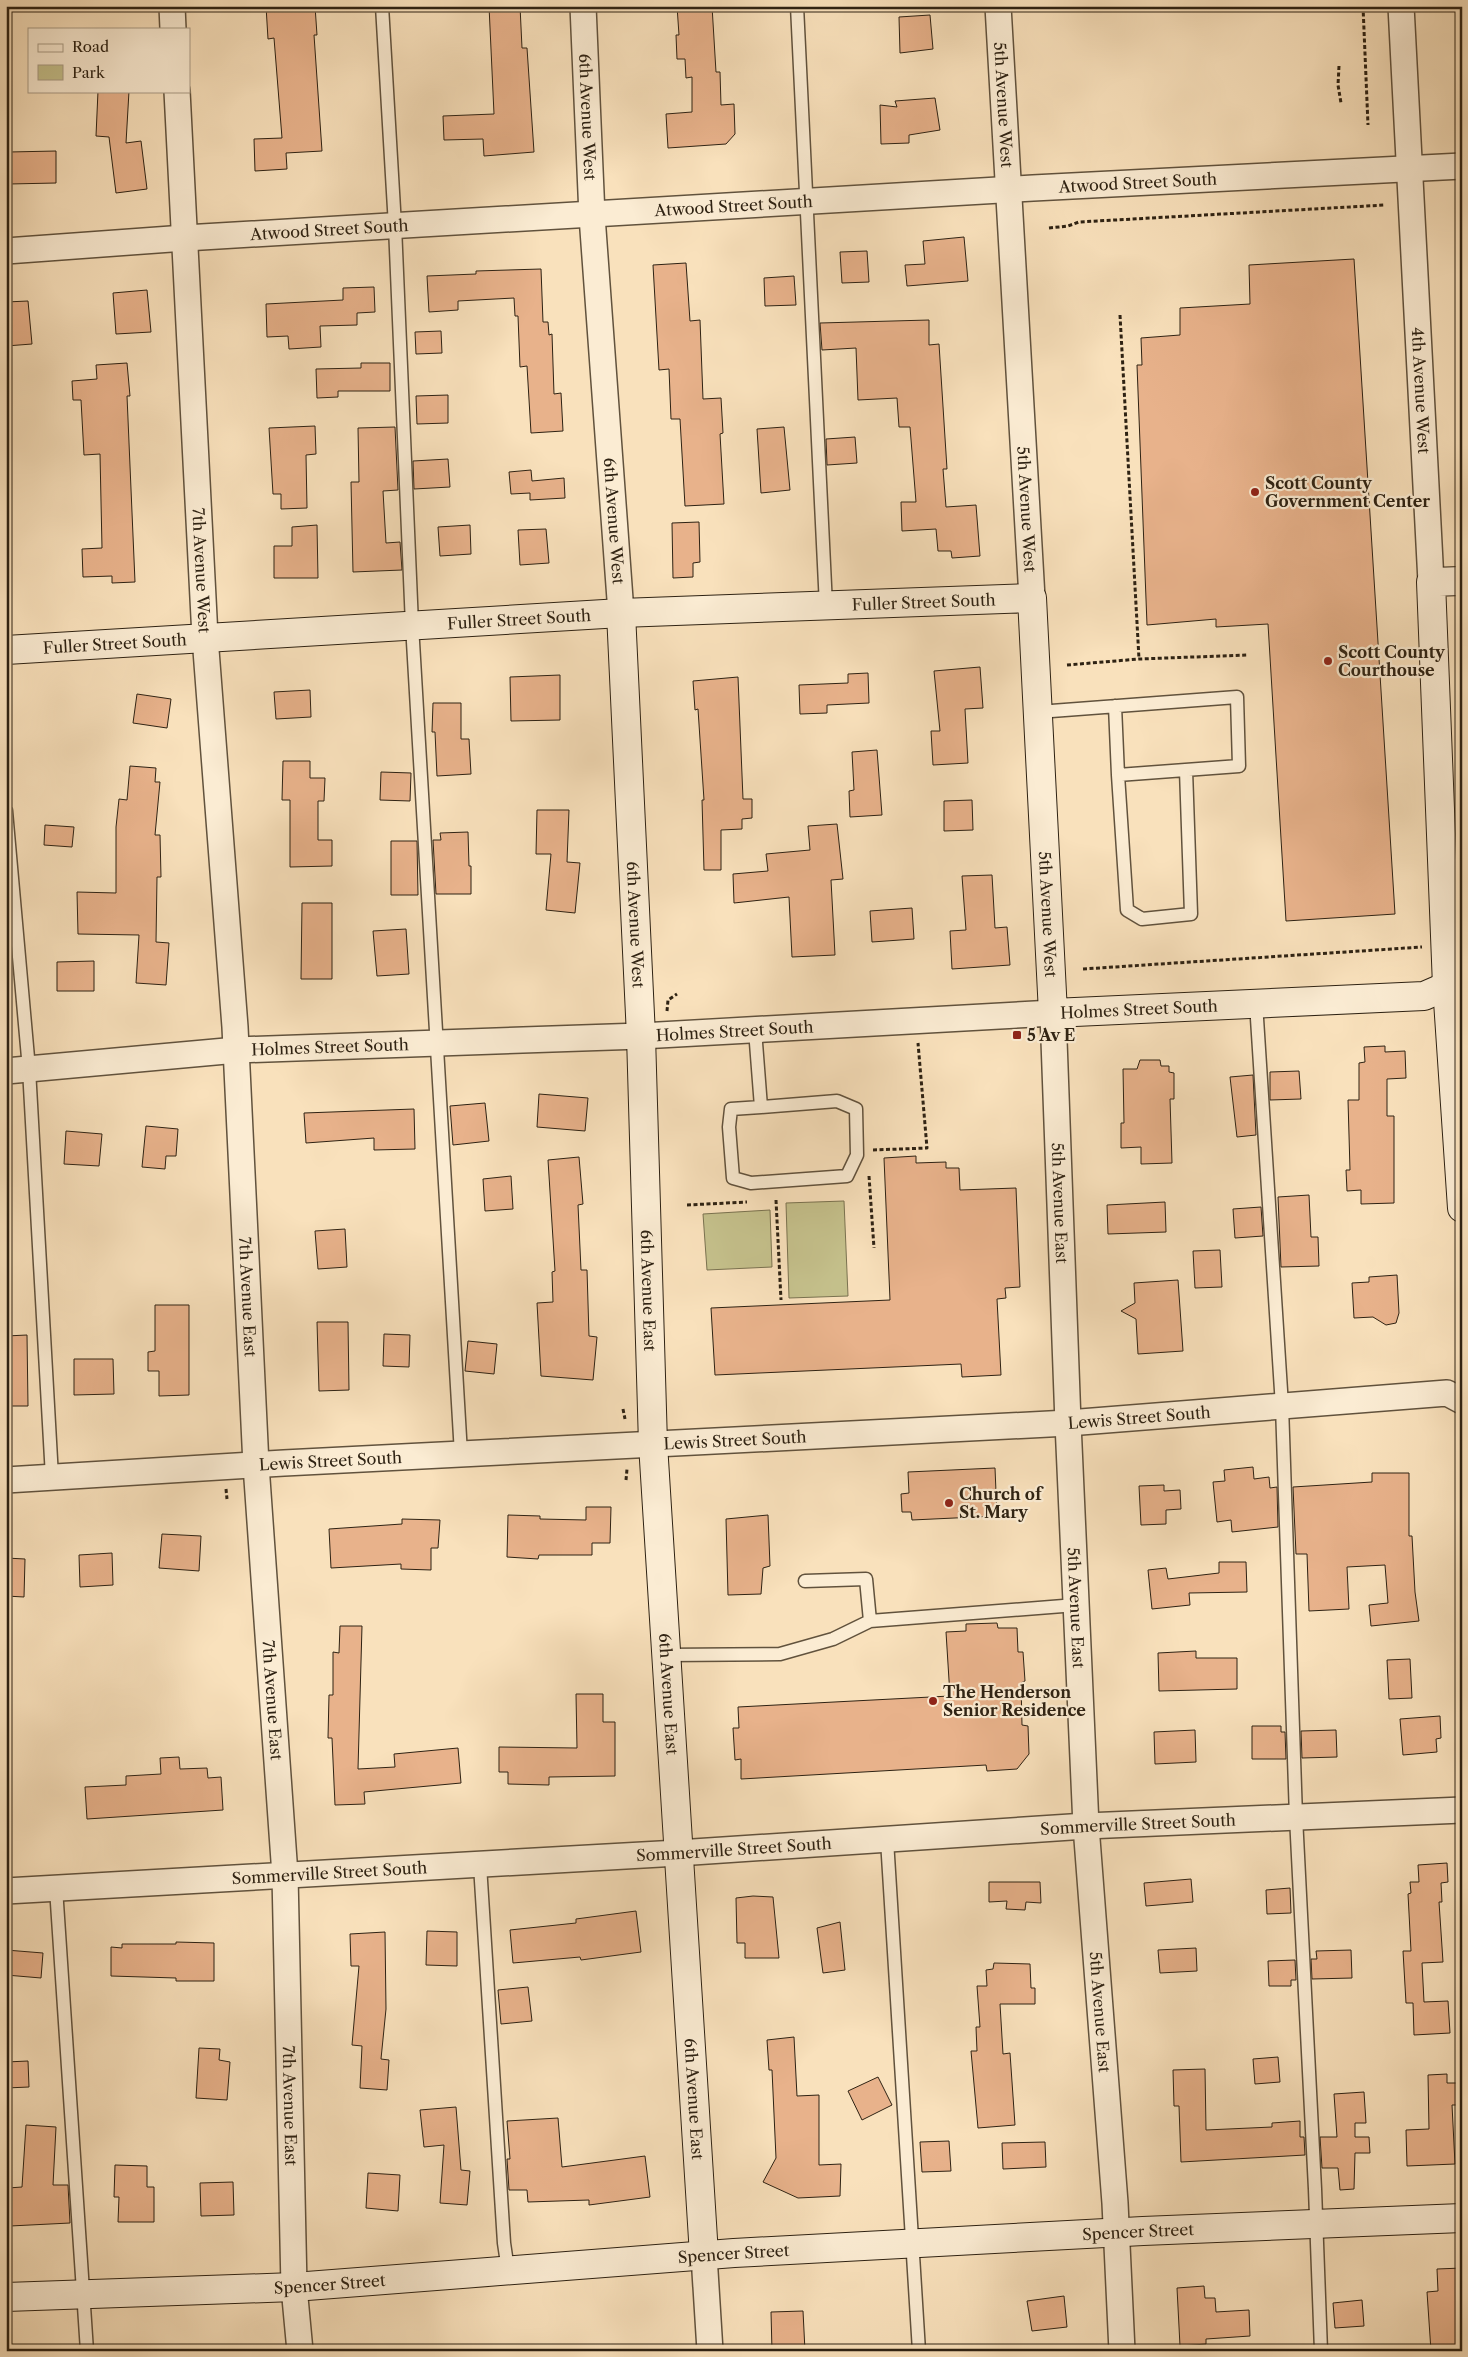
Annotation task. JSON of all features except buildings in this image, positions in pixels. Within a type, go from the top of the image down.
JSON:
[{"type":"street","points":[[172,6],[173,28]]},
{"type":"street","name":"6th Avenue West","points":[[583,6],[592,216],[620,613],[641,1036]]},
{"type":"street","name":"5th Avenue West","points":[[998,6],[1010,190],[1053,1013]]},
{"type":"street","name":"4th Avenue West","points":[[1401,6],[1454,985],[1462,1208]]},
{"type":"street","name":"7th Avenue West","points":[[177,92],[205,637],[237,1050]]},
{"type":"street","name":"Atwood Street South","points":[[6,251],[185,238],[1462,166]]},
{"type":"street","points":[[1431,582],[1462,581]]},
{"type":"street","name":"Fuller Street South","points":[[6,650],[620,613],[1032,598]]},
{"type":"street","name":"Holmes Street South","points":[[18,1070],[237,1050],[641,1036],[1053,1013],[1424,996],[1454,985]]},
{"type":"street","name":"5th Avenue East","points":[[1053,1013],[1068,1423],[1086,1826],[1117,2234],[1122,2351]]},
{"type":"street","name":"6th Avenue East","points":[[641,1036],[653,1444],[678,1853],[682,1881],[710,2351]]},
{"type":"street","name":"7th Avenue East","points":[[237,1050],[256,1465],[285,1875],[294,2288],[300,2351]]},
{"type":"street","name":"Lewis Street South","points":[[6,1480],[256,1465],[1068,1423],[1447,1394],[1462,1401]]},
{"type":"street","name":"Sommerville Street South","points":[[6,1891],[480,1865],[1086,1826],[1462,1810]]},
{"type":"street","name":"Spencer Street","points":[[6,2297],[294,2288],[704,2255],[1462,2218]]},
{"type":"lane","points":[[382,6],[395,226],[412,625],[461,1454]]},
{"type":"lane","points":[[797,6],[826,606]]},
{"type":"lane","points":[[1038,712],[1237,697],[1239,766],[1118,775]]},
{"type":"lane","points":[[1115,706],[1126,910],[1142,918],[1191,914],[1186,770]]},
{"type":"lane","points":[[6,812],[18,1070],[52,1477]]},
{"type":"lane","points":[[1256,1003],[1282,1406],[1296,1817],[1321,2351]]},
{"type":"lane","points":[[755,1030],[761,1107]]},
{"type":"lane","points":[[837,1101],[856,1109],[857,1155],[847,1176],[751,1183],[733,1178],[729,1127],[730,1109],[761,1107],[837,1101]]},
{"type":"lane","points":[[805,1580],[866,1579],[870,1621]]},
{"type":"lane","points":[[666,1655],[780,1654],[833,1640],[870,1621],[1076,1605]]},
{"type":"lane","points":[[887,1840],[914,2245],[919,2351]]},
{"type":"lane","points":[[480,1865],[504,2243],[508,2270]]},
{"type":"lane","points":[[56,1888],[87,2351]]},
{"type":"path","points":[[1363,6],[1368,125]]},
{"type":"path","points":[[1339,66],[1338,85],[1342,103]]},
{"type":"path","points":[[1049,228],[1068,226],[1079,222],[1385,205]]},
{"type":"path","points":[[1120,315],[1139,659]]},
{"type":"path","points":[[1067,665],[1139,659],[1248,655]]},
{"type":"path","points":[[1083,969],[1425,947]]},
{"type":"path","points":[[918,1020],[918,1053],[927,1148]]},
{"type":"path","points":[[869,1176],[874,1248]]},
{"type":"path","points":[[776,1200],[781,1300]]},
{"type":"green space","points":[[844,1201],[848,1296],[789,1298],[786,1203]]},
{"type":"green space","points":[[770,1210],[772,1267],[707,1270],[703,1214]]},
{"type":"place","name":"Scott County Government Center","points":[[1255,492]]},
{"type":"place","name":"Scott County Courthouse","points":[[1328,661]]},
{"type":"place","name":"5 Av E","points":[[1017,1035]]},
{"type":"place","name":"Church of St. Mary","points":[[949,1503]]},
{"type":"place","name":"The Henderson Senior Residence","points":[[933,1701]]}]
